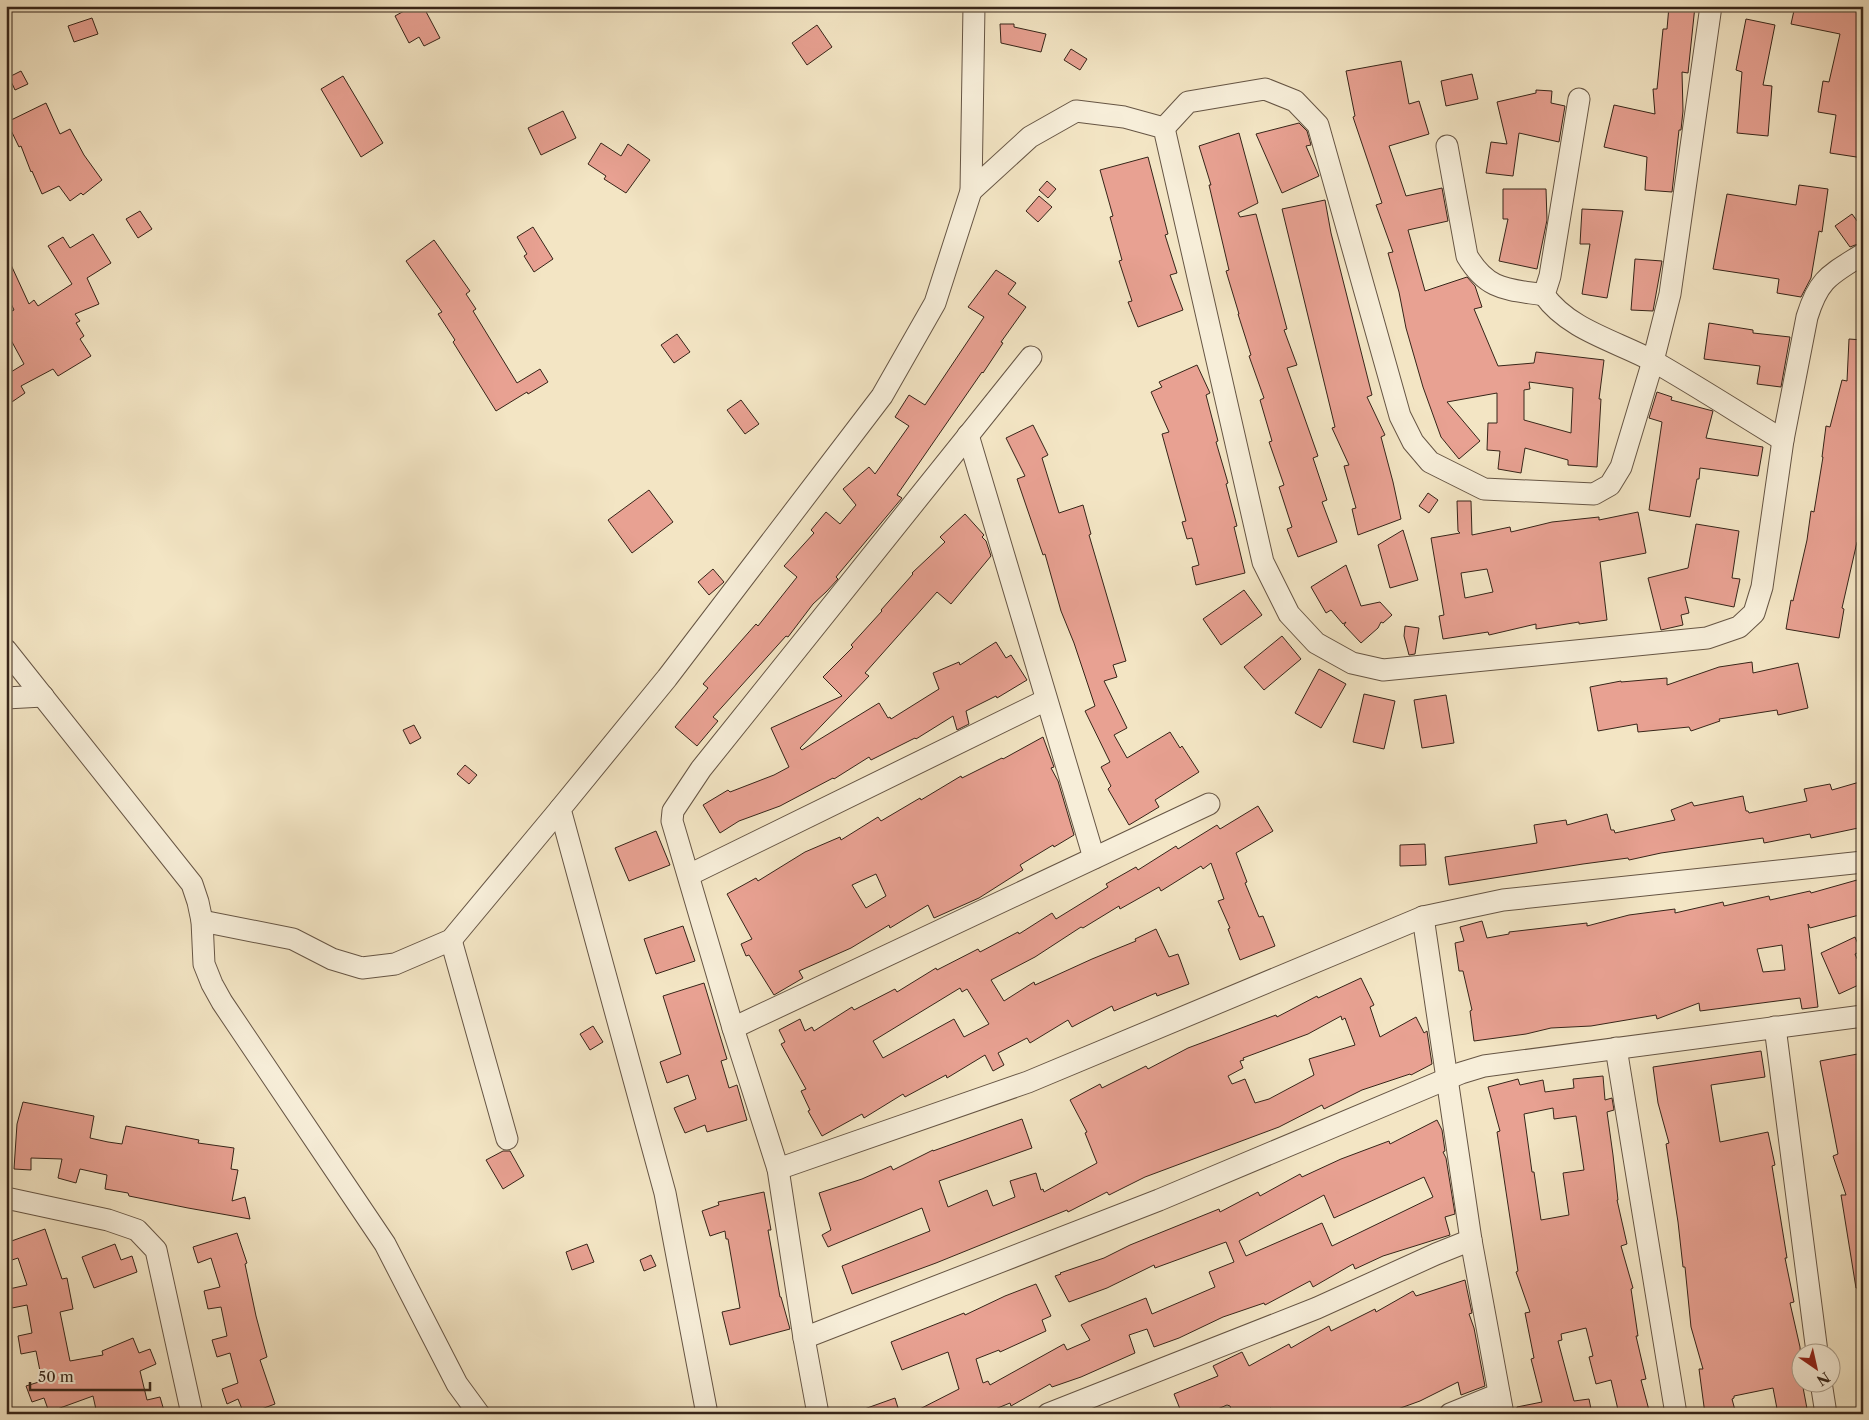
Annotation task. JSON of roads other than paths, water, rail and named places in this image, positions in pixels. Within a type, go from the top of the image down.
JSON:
[{"type":"street","points":[[202,921],[293,939],[332,959],[362,968],[394,964],[452,940],[667,678],[882,396],[935,303],[971,191],[974,6]]},
{"type":"street","points":[[1164,128],[1188,102],[1265,89],[1295,101],[1318,125],[1400,416],[1413,442],[1430,462],[1484,489],[1594,494],[1610,485],[1621,467],[1653,361],[1670,294],[1711,6]]},
{"type":"street","points":[[1544,295],[1550,276],[1579,99]]},
{"type":"street","points":[[971,191],[1030,138],[1076,111],[1124,117],[1164,128]]},
{"type":"street","points":[[1164,128],[1263,562],[1289,614],[1316,643],[1352,663],[1382,670],[1707,638],[1740,627],[1754,613],[1762,587],[1783,440],[1807,317],[1813,298],[1826,277],[1863,254]]},
{"type":"street","points":[[1447,146],[1467,256],[1475,269],[1487,281],[1501,288],[1544,295],[1550,304],[1566,319],[1653,361],[1783,440]]},
{"type":"street","points":[[818,1414],[804,1338],[778,1169],[733,1028],[672,821],[673,811],[707,762],[1031,357]]},
{"type":"street","points":[[968,435],[1094,858]]},
{"type":"street","points":[[6,650],[192,884],[202,921],[204,964],[212,984],[222,1002],[385,1244],[457,1384],[480,1414]]},
{"type":"street","points":[[6,698],[43,696]]},
{"type":"street","points":[[689,875],[1046,700]]},
{"type":"street","points":[[733,1028],[1209,804]]},
{"type":"street","points":[[560,810],[665,1193],[707,1414]]},
{"type":"street","points":[[778,1169],[1028,1082],[1423,917],[1503,900],[1863,862]]},
{"type":"street","points":[[1423,917],[1471,1240],[1501,1404],[1450,1414]]},
{"type":"street","points":[[452,940],[507,1139]]},
{"type":"street","points":[[804,1338],[1159,1200],[1447,1078],[1484,1066],[1863,1016]]},
{"type":"street","points":[[1775,1027],[1816,1342]]},
{"type":"street","points":[[1616,1048],[1676,1414]]},
{"type":"street","points":[[6,1198],[108,1220],[137,1230],[156,1250],[192,1414]]},
{"type":"street","points":[[1048,1414],[1317,1308],[1471,1240]]},
{"type":"street","points":[[1823,1392],[1826,1414]]}]
